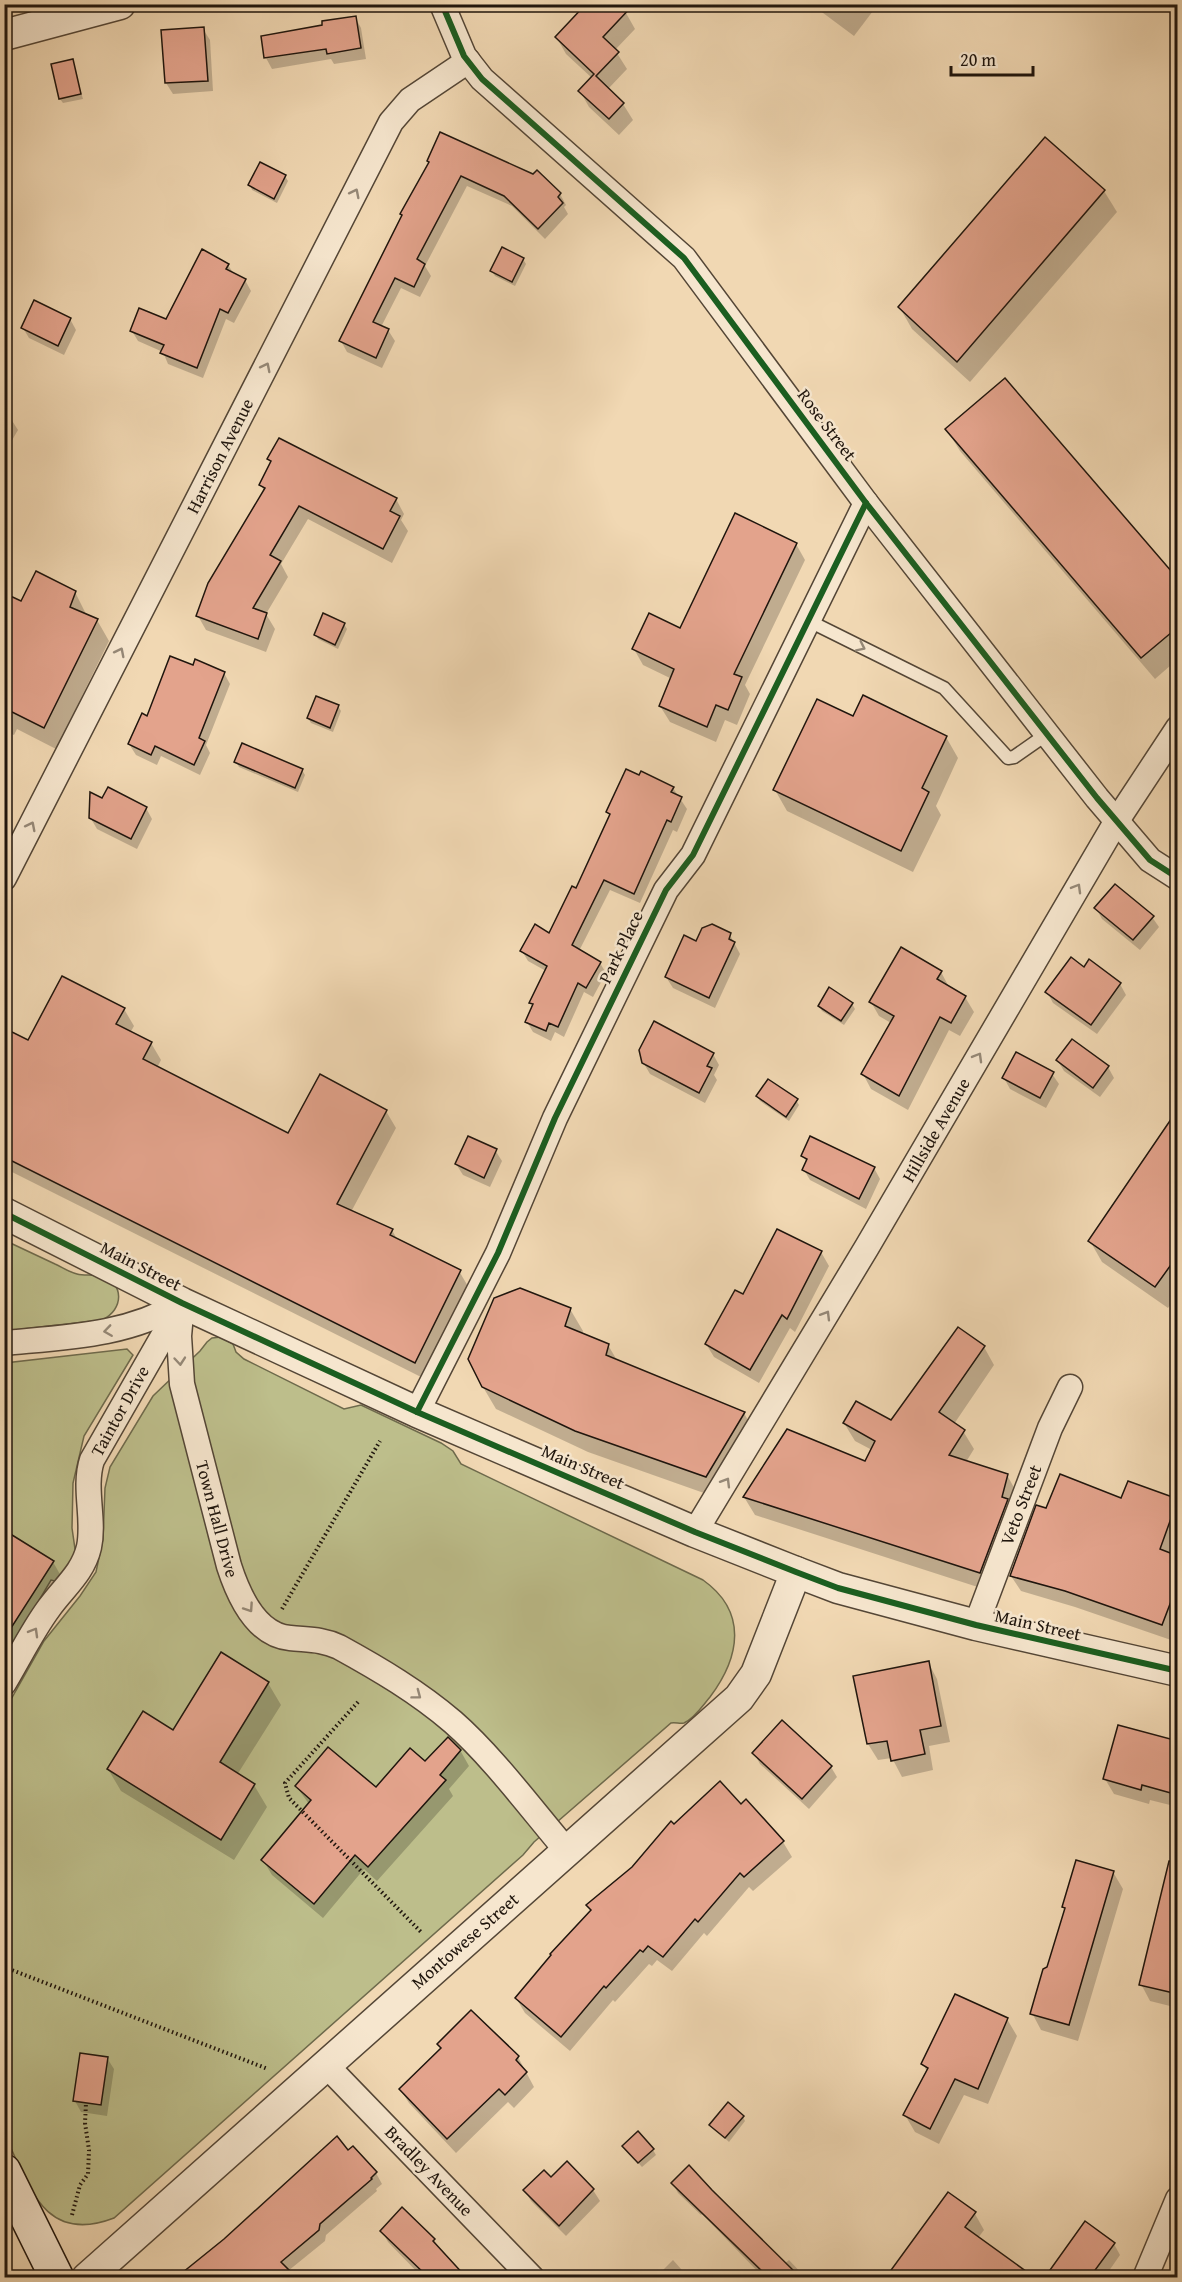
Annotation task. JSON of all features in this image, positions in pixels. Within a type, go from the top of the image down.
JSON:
[{"type":"main road","points":[[4,2171],[57,2277]]},
{"type":"street","points":[[4,35],[120,4]]},
{"type":"street","name":"Rose Street","points":[[442,4],[468,61],[491,89],[684,258],[867,503],[1116,822],[1150,860],[1178,878]]},
{"type":"street","name":"Harrison Avenue","points":[[4,878],[391,122],[410,99],[468,61]]},
{"type":"street","name":"Park Place","points":[[417,1412],[498,1253],[555,1118],[666,890],[693,855],[867,503]]},
{"type":"street","name":"Hillside Avenue","points":[[695,1532],[867,1247],[1116,822],[1178,729]]},
{"type":"street","name":"Main Street","points":[[4,1213],[182,1303],[417,1412],[695,1532],[796,1572],[838,1588],[976,1625],[1178,1671]]},
{"type":"street","points":[[4,1343],[127,1328],[182,1303]]},
{"type":"street","name":"Taintor Drive","points":[[4,1683],[44,1616],[75,1578],[84,1562],[90,1539],[89,1476],[92,1460],[182,1303]]},
{"type":"street","name":"Town Hall Drive","points":[[182,1303],[179,1336],[182,1384],[229,1566],[237,1589],[251,1613],[268,1630],[277,1635],[291,1639],[322,1640],[337,1647],[398,1680],[434,1707],[470,1738],[567,1851]]},
{"type":"street","name":"Veto Street","points":[[976,1625],[1050,1428],[1070,1387]]},
{"type":"street","name":"Montowese Street","points":[[87,2277],[747,1690],[756,1674],[796,1572]]},
{"type":"street","name":"Bradley Avenue","points":[[325,2064],[532,2277]]},
{"type":"street","points":[[1145,2277],[1178,2199]]},
{"type":"lane","points":[[809,621],[944,688],[1008,758],[1014,758],[1047,734]]},
{"type":"path","points":[[281,1609],[380,1441]]},
{"type":"path","points":[[358,1702],[285,1783],[290,1798],[421,1932]]},
{"type":"path","points":[[4,1967],[268,2069]]},
{"type":"path","points":[[72,2215],[80,2185],[88,2174],[86,2103]]},
{"type":"green space","points":[[4,1240],[74,1273],[97,1275],[108,1279],[114,1284],[119,1296],[114,1310],[102,1320],[5,1331]]},
{"type":"green space","points":[[221,1337],[233,1344],[236,1352],[244,1359],[344,1409],[361,1405],[441,1443],[453,1451],[461,1464],[703,1580],[727,1606],[733,1621],[735,1636],[733,1651],[720,1682],[692,1718],[684,1723],[671,1723],[534,1842],[523,1855],[114,2218],[90,2224],[71,2224],[55,2217],[42,2206],[22,2173],[5,2135],[5,1710],[44,1641],[96,1572],[103,1539],[105,1488],[110,1467],[153,1396],[207,1342],[212,1338]]},
{"type":"green space","points":[[127,1349],[133,1355],[84,1436],[73,1483],[72,1528],[76,1556],[59,1582],[51,1580],[5,1658],[5,1363]]},
{"type":"building","points":[[586,4],[634,4],[603,37],[619,52],[596,76],[624,103],[609,119],[578,91],[594,74],[555,37]]},
{"type":"building","points":[[356,16],[361,48],[327,54],[326,49],[264,58],[261,36],[322,25],[322,21]]},
{"type":"building","points":[[204,27],[208,81],[165,83],[161,30]]},
{"type":"building","points":[[73,59],[81,94],[59,99],[51,64]]},
{"type":"building","points":[[440,132],[533,174],[537,170],[561,193],[558,197],[563,203],[538,229],[504,196],[461,176],[417,259],[425,264],[414,287],[395,278],[373,322],[389,329],[376,358],[339,341],[402,215],[400,214],[429,162],[427,161]]},
{"type":"building","points":[[1045,137],[1105,190],[957,362],[898,307]]},
{"type":"building","points":[[260,162],[286,175],[274,199],[248,185]]},
{"type":"building","points":[[502,247],[524,258],[512,282],[490,271]]},
{"type":"building","points":[[202,249],[229,264],[226,269],[246,279],[228,313],[220,309],[197,368],[160,353],[164,345],[130,331],[139,308],[166,319]]},
{"type":"building","points":[[34,300],[71,318],[58,346],[21,328]]},
{"type":"building","points":[[1005,378],[1178,579],[1178,627],[1141,658],[945,429]]},
{"type":"building","points":[[279,438],[397,498],[390,511],[400,516],[383,549],[299,506],[270,555],[281,561],[253,608],[267,613],[258,639],[196,616],[208,583],[265,488],[259,485],[271,461],[267,459]]},
{"type":"building","points":[[735,513],[797,543],[734,674],[742,677],[728,710],[716,705],[707,727],[659,706],[674,669],[632,649],[649,613],[680,628]]},
{"type":"building","points":[[36,571],[76,591],[70,607],[98,619],[44,728],[4,708],[4,593],[21,601]]},
{"type":"building","points":[[323,613],[345,623],[335,645],[314,635]]},
{"type":"building","points":[[170,656],[193,665],[195,659],[225,672],[199,738],[205,741],[194,765],[155,746],[151,755],[128,744],[142,713],[147,716]]},
{"type":"building","points":[[863,695],[947,736],[922,788],[929,792],[901,851],[773,790],[817,699],[853,716]]},
{"type":"building","points":[[316,696],[339,705],[330,728],[307,718]]},
{"type":"building","points":[[242,743],[303,769],[295,788],[234,762]]},
{"type":"building","points":[[626,769],[639,775],[641,771],[674,787],[671,792],[682,797],[671,822],[667,820],[634,894],[604,880],[572,945],[601,962],[586,988],[578,983],[558,1027],[549,1023],[546,1031],[525,1022],[533,1004],[529,1003],[547,966],[520,951],[535,924],[549,933],[572,886],[576,888],[610,814],[606,812]]},
{"type":"building","points":[[108,787],[147,807],[131,839],[89,818],[90,792],[102,798]]},
{"type":"building","points":[[1115,884],[1154,916],[1133,940],[1094,908]]},
{"type":"building","points":[[712,924],[731,933],[729,939],[735,942],[709,998],[665,977],[684,935],[696,941],[702,928]]},
{"type":"building","points":[[901,947],[942,971],[937,979],[966,996],[951,1023],[940,1017],[899,1096],[861,1074],[894,1016],[869,1002]]},
{"type":"building","points":[[1071,957],[1084,967],[1089,959],[1121,983],[1091,1025],[1045,992]]},
{"type":"building","points":[[62,976],[125,1008],[116,1024],[152,1042],[143,1059],[288,1133],[320,1074],[387,1110],[337,1204],[393,1229],[390,1235],[461,1270],[415,1363],[4,1157],[4,1028],[28,1040]]},
{"type":"building","points":[[829,987],[853,1003],[841,1021],[818,1006]]},
{"type":"building","points":[[654,1021],[714,1053],[707,1066],[712,1068],[699,1093],[642,1063],[639,1050]]},
{"type":"building","points":[[1072,1039],[1109,1066],[1093,1088],[1056,1060]]},
{"type":"building","points":[[1016,1052],[1054,1072],[1040,1098],[1002,1078]]},
{"type":"building","points":[[768,1079],[798,1099],[786,1117],[756,1096]]},
{"type":"building","points":[[1178,1109],[1178,1255],[1155,1287],[1088,1241]]},
{"type":"building","points":[[468,1136],[497,1149],[484,1178],[455,1164]]},
{"type":"building","points":[[810,1136],[875,1167],[859,1199],[802,1170],[807,1159],[801,1156]]},
{"type":"building","points":[[777,1229],[822,1251],[787,1319],[782,1315],[750,1370],[705,1344],[735,1290],[743,1294]]},
{"type":"building","points":[[520,1288],[571,1308],[565,1326],[609,1344],[606,1355],[745,1412],[706,1477],[575,1431],[482,1387],[468,1359],[494,1298]]},
{"type":"building","points":[[958,1327],[985,1346],[939,1412],[965,1430],[949,1455],[1008,1474],[1002,1497],[1008,1499],[980,1573],[743,1497],[787,1429],[865,1461],[875,1441],[843,1423],[856,1401],[891,1420]]},
{"type":"building","points":[[1060,1474],[1121,1498],[1128,1481],[1178,1499],[1160,1549],[1178,1556],[1178,1583],[1162,1625],[1065,1591],[1010,1576],[1036,1505],[1046,1508]]},
{"type":"building","points":[[4,1530],[54,1561],[4,1639]]},
{"type":"building","points":[[221,1652],[269,1682],[220,1762],[255,1784],[221,1840],[107,1769],[143,1711],[173,1730]]},
{"type":"building","points":[[929,1661],[941,1726],[920,1730],[925,1754],[891,1761],[887,1741],[867,1744],[853,1676]]},
{"type":"building","points":[[782,1720],[832,1766],[802,1799],[752,1753]]},
{"type":"building","points":[[1118,1725],[1178,1741],[1178,1795],[1142,1785],[1141,1790],[1103,1779]]},
{"type":"building","points":[[448,1737],[461,1750],[440,1775],[446,1780],[368,1867],[355,1855],[314,1904],[261,1860],[311,1800],[295,1786],[328,1747],[376,1787],[410,1748],[425,1761]]},
{"type":"building","points":[[720,1781],[741,1804],[746,1799],[784,1841],[744,1877],[740,1873],[698,1922],[695,1919],[663,1957],[648,1946],[643,1952],[640,1950],[606,1988],[604,1986],[561,2037],[515,1998],[550,1954],[591,1910],[586,1905],[632,1867],[671,1821],[674,1824]]},
{"type":"building","points":[[1076,1860],[1114,1871],[1069,2025],[1030,2014],[1065,1908],[1062,1907]]},
{"type":"building","points":[[1169,1861],[1178,1862],[1178,1994],[1139,1985]]},
{"type":"building","points":[[955,1994],[1008,2018],[978,2089],[955,2079],[930,2129],[903,2115],[928,2068],[921,2064]]},
{"type":"building","points":[[471,2010],[519,2056],[516,2060],[527,2072],[505,2095],[499,2089],[447,2139],[399,2089],[441,2048],[437,2044]]},
{"type":"building","points":[[80,2053],[108,2057],[101,2105],[73,2101]]},
{"type":"building","points":[[728,2102],[744,2116],[725,2138],[709,2125]]},
{"type":"building","points":[[638,2131],[654,2149],[638,2163],[622,2146]]},
{"type":"building","points":[[337,2136],[348,2150],[353,2146],[377,2172],[372,2179],[320,2224],[319,2230],[281,2262],[296,2277],[177,2277],[224,2239]]},
{"type":"building","points":[[567,2161],[594,2189],[559,2226],[523,2190],[544,2170],[551,2177]]},
{"type":"building","points":[[689,2165],[800,2277],[768,2277],[671,2183]]},
{"type":"building","points":[[948,2192],[976,2212],[965,2227],[1034,2277],[886,2277]]},
{"type":"building","points":[[402,2207],[435,2239],[433,2241],[466,2277],[428,2277],[380,2231]]},
{"type":"building","points":[[1085,2221],[1115,2243],[1090,2277],[1045,2277]]},
{"type":"cycle path","points":[[442,4],[464,56],[482,79],[684,258],[866,503],[1097,798],[1150,860],[1178,878]]},
{"type":"cycle path","points":[[417,1412],[498,1253],[555,1118],[666,890],[693,855],[866,503]]},
{"type":"cycle path","points":[[4,1213],[182,1303],[417,1412],[695,1532],[796,1572],[838,1588],[976,1625],[1178,1671]]}]
